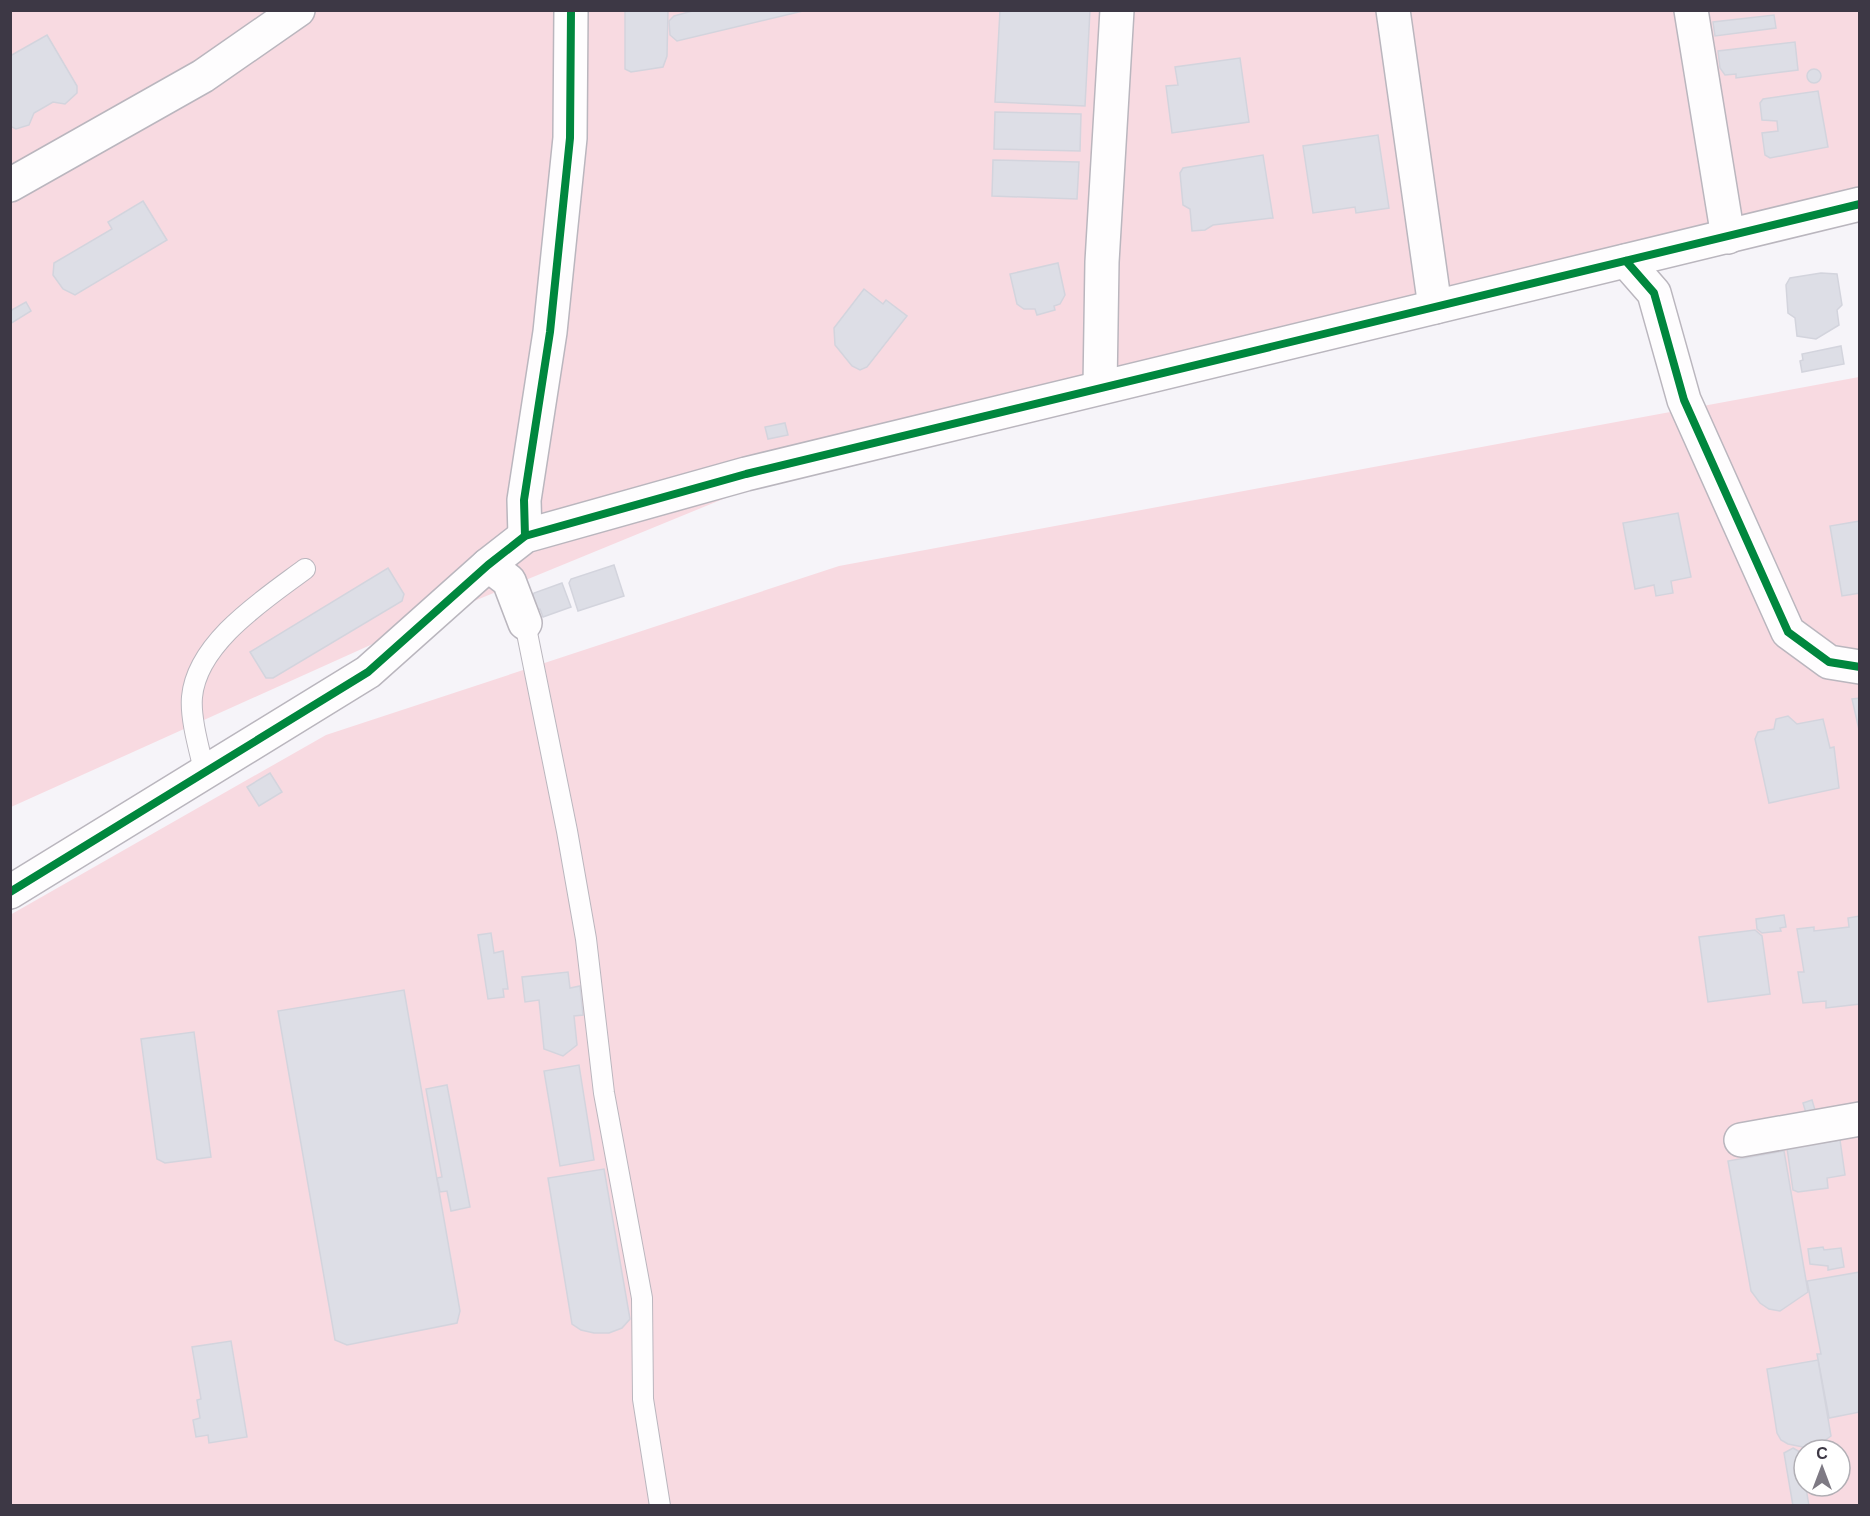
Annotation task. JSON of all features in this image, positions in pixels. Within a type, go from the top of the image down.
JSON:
[{"type":"street","points":[[10,184],[203,76],[298,10]]},
{"type":"street","points":[[525,536],[524,500],[550,332],[570,138],[571,10]]},
{"type":"street","points":[[1100,387],[1102,262],[1117,10]]},
{"type":"street","points":[[1394,10],[1435,307]]},
{"type":"street","points":[[1691,10],[1728,237]]},
{"type":"street","points":[[10,892],[368,672],[488,565],[525,536],[746,474],[1860,204]]},
{"type":"street","points":[[1626,261],[1654,293],[1662,312],[1684,400],[1788,632],[1829,662],[1860,667]]},
{"type":"street","points":[[488,565],[509,581],[525,623]]},
{"type":"street","points":[[1741,1140],[1860,1119]]},
{"type":"lane","points":[[205,774],[192,696],[203,663],[231,627],[305,569]]},
{"type":"lane","points":[[525,623],[567,831],[585,939],[604,1093],[642,1298],[643,1399],[660,1506]]},
{"type":"shaded area","points":[[10,11],[1859,11],[1859,191],[945,408],[406,629],[11,807]]},
{"type":"shaded area","points":[[1859,377],[1859,1505],[11,1505],[10,915],[326,735],[839,566]]},
{"type":"building","points":[[625,10],[668,10],[667,56],[663,67],[631,72],[625,69]]},
{"type":"building","points":[[696,10],[807,10],[677,41],[670,35],[669,21],[674,16]]},
{"type":"building","points":[[1000,10],[1090,10],[1085,106],[995,102]]},
{"type":"building","points":[[1774,15],[1776,28],[1715,36],[1713,22]]},
{"type":"building","points":[[47,35],[77,86],[77,93],[65,104],[53,102],[34,113],[29,125],[16,129],[10,126],[10,56]]},
{"type":"building","points":[[1795,42],[1798,70],[1736,78],[1736,74],[1725,75],[1720,68],[1718,51]]},
{"type":"building","points":[[1240,58],[1249,122],[1172,133],[1166,86],[1178,85],[1175,67]]},
{"type":"building","points":[[1814,69],[1819,71],[1821,76],[1819,81],[1814,83],[1809,81],[1807,76],[1809,71]]},
{"type":"building","points":[[1818,91],[1828,147],[1770,158],[1765,155],[1762,133],[1778,131],[1777,121],[1762,120],[1760,103],[1763,99]]},
{"type":"building","points":[[995,112],[1081,114],[1080,151],[994,149]]},
{"type":"building","points":[[1378,135],[1389,208],[1356,213],[1355,207],[1313,213],[1303,146]]},
{"type":"building","points":[[1263,155],[1273,218],[1213,225],[1205,230],[1192,231],[1190,209],[1183,205],[1180,173],[1183,168]]},
{"type":"building","points":[[993,160],[1079,162],[1077,199],[992,196]]},
{"type":"building","points":[[143,201],[167,240],[75,295],[63,289],[53,275],[54,263],[112,229],[108,222]]},
{"type":"building","points":[[1058,263],[1065,295],[1060,304],[1054,306],[1055,310],[1037,315],[1035,309],[1024,309],[1017,304],[1010,274]]},
{"type":"building","points":[[1821,273],[1837,274],[1842,305],[1837,310],[1839,325],[1816,339],[1797,336],[1795,318],[1788,313],[1786,285],[1790,278]]},
{"type":"building","points":[[864,289],[883,304],[886,300],[907,316],[867,367],[860,370],[852,366],[835,345],[834,328]]},
{"type":"building","points":[[26,302],[31,311],[10,324],[10,311]]},
{"type":"building","points":[[1841,346],[1844,364],[1802,372],[1800,361],[1803,360],[1802,354]]},
{"type":"building","points":[[785,423],[788,435],[768,439],[765,427]]},
{"type":"building","points":[[1678,513],[1691,577],[1671,581],[1673,593],[1656,596],[1654,585],[1635,589],[1623,523]]},
{"type":"building","points":[[1860,521],[1860,593],[1842,596],[1830,526]]},
{"type":"building","points":[[614,565],[624,596],[578,611],[569,583],[571,579]]},
{"type":"building","points":[[388,568],[404,594],[402,601],[273,678],[266,678],[250,652]]},
{"type":"building","points":[[562,583],[571,607],[543,617],[540,609],[535,610],[531,599],[534,593]]},
{"type":"building","points":[[1860,698],[1860,734],[1852,699]]},
{"type":"building","points":[[1788,716],[1797,724],[1823,719],[1830,748],[1834,747],[1839,788],[1769,803],[1755,739],[1758,732],[1774,729],[1776,719]]},
{"type":"building","points":[[270,773],[282,792],[259,806],[247,787]]},
{"type":"building","points":[[1784,915],[1786,927],[1780,928],[1781,931],[1762,933],[1757,929],[1756,919]]},
{"type":"building","points":[[1860,916],[1860,1004],[1826,1008],[1826,1001],[1803,1003],[1798,972],[1804,972],[1797,929],[1814,927],[1814,931],[1849,927],[1848,918]]},
{"type":"building","points":[[1755,930],[1762,936],[1770,994],[1708,1002],[1699,937]]},
{"type":"building","points":[[491,933],[494,953],[503,951],[508,989],[503,989],[504,997],[488,999],[478,935]]},
{"type":"building","points":[[568,972],[570,988],[580,986],[583,1015],[574,1016],[577,1045],[563,1056],[544,1049],[539,1000],[525,1002],[522,977]]},
{"type":"building","points":[[404,990],[460,1311],[457,1323],[347,1345],[335,1340],[278,1011]]},
{"type":"building","points":[[194,1032],[211,1157],[165,1163],[157,1159],[141,1039]]},
{"type":"building","points":[[579,1065],[594,1160],[560,1166],[544,1071]]},
{"type":"building","points":[[447,1085],[470,1207],[451,1211],[447,1191],[440,1192],[437,1178],[442,1177],[426,1089]]},
{"type":"building","points":[[1812,1100],[1815,1110],[1806,1113],[1803,1103]]},
{"type":"building","points":[[1840,1140],[1845,1175],[1827,1178],[1828,1188],[1798,1192],[1793,1190],[1787,1148]]},
{"type":"building","points":[[1784,1151],[1808,1292],[1780,1311],[1769,1309],[1760,1303],[1751,1291],[1728,1161]]},
{"type":"building","points":[[604,1169],[630,1319],[622,1328],[609,1333],[594,1333],[581,1330],[572,1324],[548,1178]]},
{"type":"building","points":[[1823,1247],[1824,1250],[1841,1248],[1844,1267],[1828,1270],[1828,1266],[1810,1264],[1808,1249]]},
{"type":"building","points":[[1860,1272],[1860,1412],[1829,1418],[1817,1354],[1821,1354],[1807,1281]]},
{"type":"building","points":[[231,1341],[247,1437],[209,1443],[208,1435],[196,1437],[193,1420],[200,1418],[197,1400],[201,1399],[192,1347]]},
{"type":"building","points":[[1818,1360],[1831,1436],[1828,1438],[1792,1438],[1792,1445],[1781,1440],[1777,1433],[1767,1369]]},
{"type":"building","points":[[1792,1449],[1792,1498],[1808,1498],[1809,1506],[1793,1506],[1784,1453]]},
{"type":"cycle path","points":[[525,536],[524,500],[550,332],[570,138],[571,10]]},
{"type":"cycle path","points":[[10,892],[368,672],[488,565],[525,536],[746,474],[1860,204]]},
{"type":"cycle path","points":[[1626,261],[1654,293],[1684,400],[1788,632],[1829,662],[1860,667]]}]
